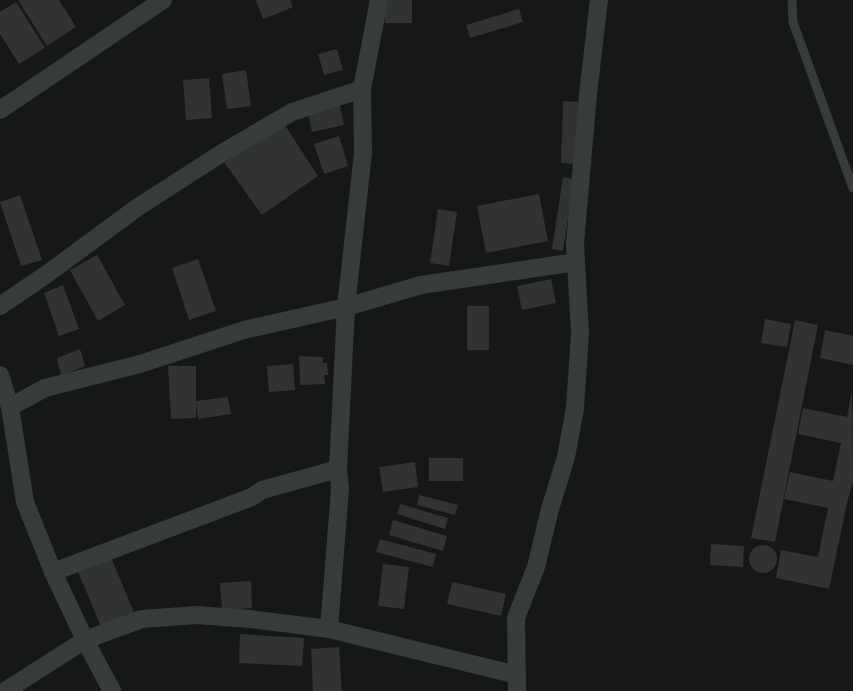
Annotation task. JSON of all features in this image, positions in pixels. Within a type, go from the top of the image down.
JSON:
[{"type":"street","points":[[0,110],[163,0]]},
{"type":"street","points":[[329,629],[340,489],[338,469],[346,307],[363,153],[362,89],[379,0]]},
{"type":"street","points":[[5,691],[85,640],[142,618],[196,615],[250,619],[329,629],[517,683],[516,618],[536,566],[550,509],[566,457],[575,408],[580,333],[575,244],[588,94],[599,0]]},
{"type":"street","points":[[0,306],[138,207],[222,153],[292,112],[362,89]]},
{"type":"street","points":[[10,407],[45,388],[140,364],[244,330],[346,307],[420,285],[576,262]]},
{"type":"street","points":[[0,375],[10,407],[25,502],[85,640],[112,691]]},
{"type":"street","points":[[54,572],[252,497],[262,490],[338,469]]},
{"type":"lane","points":[[792,0],[793,22],[853,188]]},
{"type":"building","points":[[18,0],[59,0],[76,27],[47,46]]},
{"type":"building","points":[[256,0],[290,0],[293,7],[263,19]]},
{"type":"building","points":[[384,0],[412,0],[412,23],[385,23]]},
{"type":"building","points":[[16,2],[45,48],[19,64],[0,34],[0,12]]},
{"type":"building","points":[[519,9],[523,22],[470,38],[466,25]]},
{"type":"building","points":[[337,49],[343,70],[324,75],[318,54]]},
{"type":"building","points":[[246,70],[251,106],[227,109],[222,74]]},
{"type":"building","points":[[209,78],[212,118],[186,120],[183,80]]},
{"type":"building","points":[[339,101],[344,125],[312,132],[307,109]]},
{"type":"building","points":[[563,101],[578,102],[575,164],[561,163]]},
{"type":"building","points":[[284,124],[318,176],[262,215],[224,162]]},
{"type":"building","points":[[339,136],[348,166],[324,174],[314,144]]},
{"type":"building","points":[[563,177],[574,179],[563,251],[552,249]]},
{"type":"building","points":[[539,194],[548,241],[486,253],[477,206]]},
{"type":"building","points":[[20,195],[42,260],[21,266],[0,202]]},
{"type":"building","points":[[438,209],[457,212],[449,266],[430,263]]},
{"type":"building","points":[[97,255],[125,305],[98,321],[70,270]]},
{"type":"building","points":[[198,259],[216,311],[189,320],[172,268]]},
{"type":"building","points":[[551,279],[556,303],[522,310],[517,286]]},
{"type":"building","points":[[63,285],[79,329],[59,336],[44,293]]},
{"type":"building","points":[[467,306],[489,306],[489,350],[467,350]]},
{"type":"building","points":[[765,319],[791,324],[787,347],[761,343]]},
{"type":"building","points":[[795,320],[818,325],[775,542],[751,538]]},
{"type":"building","points":[[825,330],[853,336],[853,365],[820,358]]},
{"type":"building","points":[[80,349],[85,366],[61,376],[57,358]]},
{"type":"building","points":[[299,356],[323,357],[323,363],[327,363],[328,375],[324,375],[325,384],[300,385]]},
{"type":"building","points":[[293,364],[295,390],[269,392],[267,366]]},
{"type":"building","points":[[168,366],[196,366],[196,401],[228,397],[231,414],[198,419],[196,402],[196,418],[171,419]]},
{"type":"building","points":[[852,390],[853,481],[829,589],[776,578],[781,550],[818,557],[828,508],[784,499],[790,472],[833,481],[841,443],[798,434],[803,408],[847,417]]},
{"type":"building","points":[[429,458],[463,458],[463,481],[429,481]]},
{"type":"building","points":[[415,462],[418,487],[383,492],[379,467]]},
{"type":"building","points":[[419,495],[458,505],[455,515],[417,505]]},
{"type":"building","points":[[400,504],[448,518],[445,529],[397,514]]},
{"type":"building","points":[[393,520],[447,536],[443,551],[389,535]]},
{"type":"building","points":[[380,539],[436,554],[433,567],[376,552]]},
{"type":"building","points":[[711,544],[744,546],[743,567],[710,565]]},
{"type":"building","points":[[763,545],[773,549],[777,559],[773,569],[763,573],[753,569],[749,559],[753,549]]},
{"type":"building","points":[[110,555],[135,615],[102,629],[77,569]]},
{"type":"building","points":[[383,564],[409,567],[404,609],[378,606]]},
{"type":"building","points":[[251,581],[252,608],[222,610],[220,583]]},
{"type":"building","points":[[452,582],[506,594],[501,616],[447,604]]},
{"type":"building","points":[[240,634],[304,638],[302,666],[239,663]]},
{"type":"building","points":[[339,647],[342,691],[313,691],[311,649]]}]
